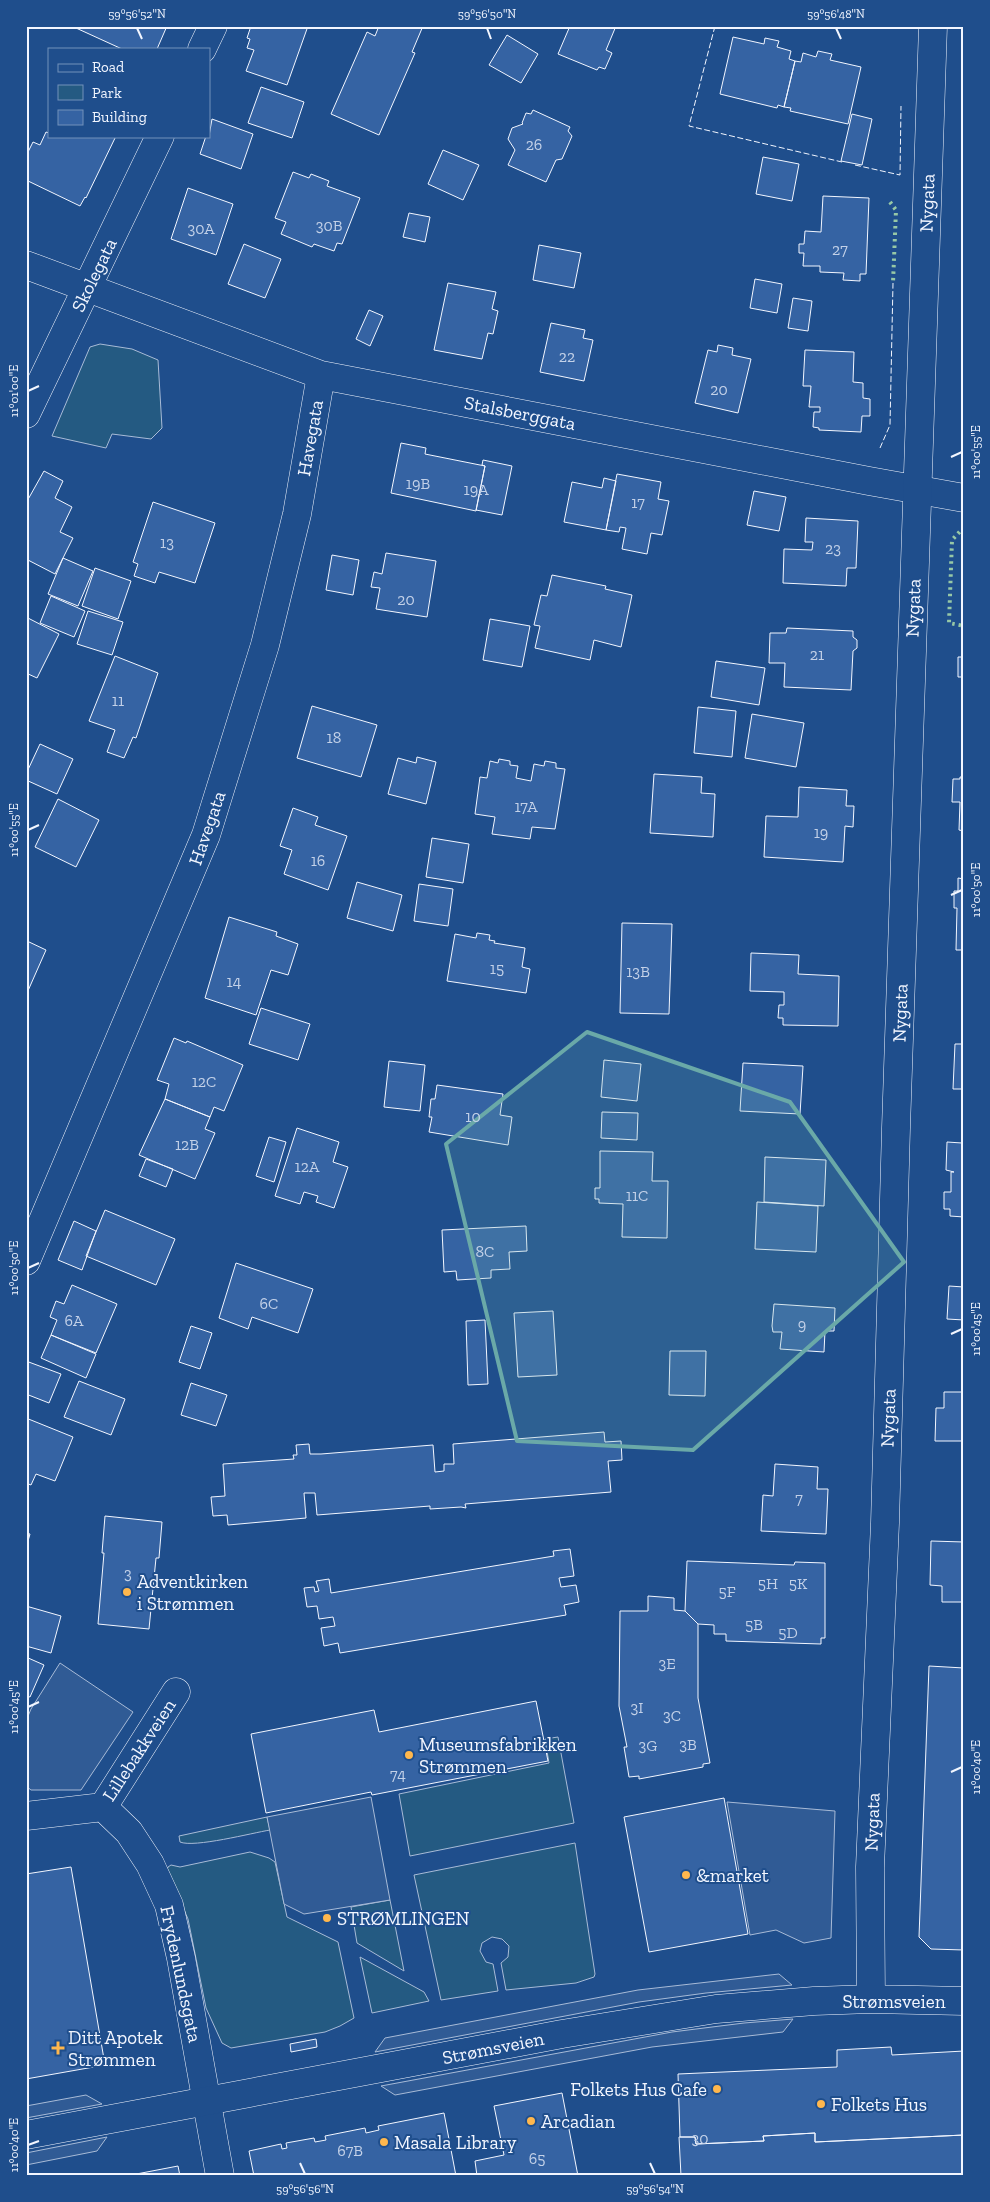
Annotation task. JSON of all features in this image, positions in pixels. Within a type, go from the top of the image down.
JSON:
[{"type":"main road","points":[[202,48],[213,26]]},
{"type":"main road","name":"Nygata","points":[[871,1999],[870,1867],[885,1522],[896,1111],[933,26]]},
{"type":"main road","name":"Skolegata","points":[[26,414],[159,138]]},
{"type":"main road","name":"Stalsberggata","points":[[26,265],[321,375],[964,498]]},
{"type":"main road","name":"Havegata","points":[[26,1261],[206,835],[265,645],[297,514],[321,375]]},
{"type":"main road","name":"Lillebakkveien","points":[[103,1807],[176,1692]]},
{"type":"main road","points":[[26,1816],[103,1807]]},
{"type":"main road","name":"Frydenlundsgata","points":[[103,1807],[129,1832],[150,1864],[169,1905],[181,1958],[220,2176]]},
{"type":"main road","name":"Strømsveien","points":[[26,2135],[562,2034],[669,2016],[754,2006],[871,1999],[964,2001]]},
{"type":"highlighted area","points":[[587,1032],[790,1102],[904,1262],[693,1450],[517,1441],[446,1144]]},
{"type":"green space","points":[[100,344],[132,349],[158,360],[162,428],[151,439],[112,434],[106,448],[52,436],[90,347]]},
{"type":"green space","points":[[558,1737],[574,1823],[410,1856],[399,1794],[549,1763],[545,1739]]},
{"type":"green space","points":[[267,1817],[270,1830],[210,1842],[180,1842],[179,1836]]},
{"type":"green space","points":[[575,1843],[594,1977],[576,1983],[506,1990],[501,1963],[508,1957],[509,1946],[502,1939],[492,1937],[482,1943],[480,1951],[486,1962],[493,1964],[498,1991],[441,2000],[414,1875]]},
{"type":"green space","points":[[250,1852],[275,1862],[287,1917],[338,1942],[354,2018],[325,2032],[231,2048],[222,2043],[206,2008],[188,1919],[167,1870],[171,1865],[180,1867]]},
{"type":"green space","points":[[390,1900],[404,1971],[357,1943],[351,1907]]},
{"type":"green space","points":[[360,1957],[424,1992],[429,2001],[372,2013]]},
{"type":"shaded area","points":[[60,1663],[133,1712],[81,1790],[31,1790],[26,1786],[26,1721],[31,1709]]},
{"type":"shaded area","points":[[371,1797],[390,1900],[304,1914],[284,1904],[267,1817]]},
{"type":"shaded area","points":[[727,1802],[835,1811],[831,1938],[804,1943],[776,1930],[750,1935]]},
{"type":"shaded area","points":[[779,1974],[792,1985],[706,1993],[639,2002],[375,2052],[385,2038],[638,1990]]},
{"type":"shaded area","points":[[793,2019],[783,2032],[652,2047],[395,2095],[381,2086],[672,2032]]},
{"type":"shaded area","points":[[86,2095],[102,2104],[26,2118],[26,2106]]},
{"type":"shaded area","points":[[107,2137],[97,2151],[26,2165],[26,2153]]},
{"type":"building","points":[[77,26],[167,26],[157,48],[120,48],[76,28]]},
{"type":"building","points":[[251,26],[308,26],[287,85],[246,71],[254,50],[247,48],[250,39],[247,38]]},
{"type":"building","points":[[379,26],[423,26],[412,52],[415,53],[379,135],[331,114],[367,32],[375,36]]},
{"type":"building","points":[[570,26],[616,26],[606,50],[612,53],[605,69],[599,67],[597,70],[558,54]]},
{"type":"building","points":[[507,35],[538,54],[521,83],[489,65]]},
{"type":"building","points":[[733,37],[764,44],[765,38],[779,41],[777,47],[791,51],[789,59],[795,61],[784,107],[778,105],[777,108],[720,94]]},
{"type":"building","points":[[818,51],[832,54],[830,60],[861,67],[848,124],[790,111],[791,108],[784,107],[795,61],[801,62],[803,53],[816,57]]},
{"type":"building","points":[[261,87],[304,102],[292,138],[248,123]]},
{"type":"building","points":[[533,110],[570,127],[568,131],[572,136],[562,159],[556,160],[546,182],[508,165],[515,150],[508,139],[512,128],[523,124],[526,113],[531,114]]},
{"type":"building","points":[[852,114],[872,119],[862,165],[841,161]]},
{"type":"building","points":[[212,119],[253,134],[241,169],[200,154],[205,138],[210,138]]},
{"type":"building","points":[[46,132],[48,133],[48,138],[115,138],[86,198],[80,206],[26,180],[26,156],[33,142],[40,145]]},
{"type":"building","points":[[443,150],[479,165],[463,200],[428,184]]},
{"type":"building","points":[[763,157],[799,164],[792,201],[756,194]]},
{"type":"building","points":[[293,172],[309,178],[311,174],[329,181],[327,186],[360,198],[342,244],[337,243],[334,251],[314,244],[312,247],[281,234],[286,222],[275,218]]},
{"type":"building","points":[[188,188],[233,204],[216,255],[171,239]]},
{"type":"building","points":[[823,196],[869,198],[866,274],[860,274],[860,281],[843,280],[844,273],[820,272],[820,266],[803,266],[804,253],[799,253],[799,244],[804,244],[805,231],[821,232]]},
{"type":"building","points":[[409,213],[430,217],[425,242],[403,237]]},
{"type":"building","points":[[244,244],[281,259],[265,298],[228,284]]},
{"type":"building","points":[[539,245],[581,253],[574,288],[533,280]]},
{"type":"building","points":[[755,279],[782,284],[777,313],[750,308]]},
{"type":"building","points":[[448,283],[496,292],[492,309],[498,311],[493,334],[488,333],[482,359],[434,350]]},
{"type":"building","points":[[793,298],[812,301],[808,331],[788,328]]},
{"type":"building","points":[[369,310],[383,316],[370,346],[356,339]]},
{"type":"building","points":[[551,323],[585,330],[583,338],[593,340],[584,381],[540,372]]},
{"type":"building","points":[[718,345],[733,348],[732,355],[751,359],[738,413],[695,403],[708,350],[717,352]]},
{"type":"building","points":[[805,350],[854,352],[853,382],[863,383],[863,398],[870,399],[870,416],[862,416],[861,432],[819,430],[819,428],[813,427],[814,412],[820,412],[820,407],[809,407],[811,386],[803,386]]},
{"type":"building","points":[[401,443],[426,448],[425,454],[485,466],[476,511],[391,493]]},
{"type":"building","points":[[483,460],[512,466],[502,515],[476,510],[485,466],[482,465]]},
{"type":"building","points":[[44,471],[63,481],[55,498],[72,507],[60,532],[73,538],[55,574],[26,559],[26,503]]},
{"type":"building","points":[[617,474],[661,482],[658,499],[669,501],[662,535],[651,533],[647,554],[622,549],[626,528],[620,527],[619,532],[606,530]]},
{"type":"building","points":[[604,478],[616,481],[606,530],[564,522],[572,482],[602,488]]},
{"type":"building","points":[[754,491],[786,497],[779,531],[747,525]]},
{"type":"building","points":[[153,502],[215,523],[195,583],[159,572],[155,583],[134,576],[138,564],[133,562]]},
{"type":"building","points":[[806,518],[858,521],[856,568],[847,568],[846,586],[783,583],[784,549],[812,550],[813,542],[805,542]]},
{"type":"building","points":[[386,553],[436,561],[427,617],[376,609],[380,588],[371,587],[374,572],[382,574]]},
{"type":"building","points":[[332,555],[359,560],[353,595],[326,590]]},
{"type":"building","points":[[63,558],[93,571],[78,606],[48,594]]},
{"type":"building","points":[[95,568],[131,581],[118,619],[82,606]]},
{"type":"building","points":[[552,575],[606,586],[605,589],[632,595],[621,647],[594,640],[590,660],[535,648],[540,626],[534,625],[541,595],[547,596]]},
{"type":"building","points":[[51,596],[85,611],[74,637],[40,623]]},
{"type":"building","points":[[88,611],[123,622],[112,655],[77,644]]},
{"type":"building","points":[[26,617],[59,634],[37,678],[26,673]]},
{"type":"building","points":[[490,619],[530,626],[522,667],[483,660]]},
{"type":"building","points":[[787,628],[853,631],[853,637],[857,640],[857,648],[853,651],[851,690],[784,687],[785,663],[769,663],[770,633],[786,633]]},
{"type":"building","points":[[115,656],[158,673],[136,738],[133,737],[124,758],[107,752],[115,730],[89,721]]},
{"type":"building","points":[[958,657],[964,657],[964,677],[958,677]]},
{"type":"building","points":[[716,661],[765,668],[759,705],[711,697]]},
{"type":"building","points":[[312,706],[377,725],[361,777],[297,758]]},
{"type":"building","points":[[698,707],[736,711],[732,757],[694,753]]},
{"type":"building","points":[[752,714],[804,723],[796,767],[745,758]]},
{"type":"building","points":[[40,744],[73,759],[57,794],[26,780],[26,774]]},
{"type":"building","points":[[417,757],[436,762],[426,804],[388,794],[398,758],[416,763]]},
{"type":"building","points":[[499,759],[510,761],[510,765],[518,766],[516,778],[531,781],[534,764],[544,766],[545,761],[556,763],[556,768],[565,769],[555,829],[532,827],[530,839],[492,834],[495,817],[475,814],[480,777],[487,778],[490,761],[498,763]]},
{"type":"building","points":[[654,774],[702,777],[701,793],[715,794],[713,837],[650,833]]},
{"type":"building","points":[[960,777],[964,777],[964,831],[959,830],[960,802],[952,802],[953,779],[960,779]]},
{"type":"building","points":[[799,787],[847,790],[846,806],[854,806],[853,827],[845,826],[843,862],[764,857],[766,816],[798,817]]},
{"type":"building","points":[[58,799],[99,820],[76,867],[35,847]]},
{"type":"building","points":[[293,808],[318,817],[315,825],[347,836],[328,890],[284,874],[292,850],[280,846]]},
{"type":"building","points":[[432,838],[469,844],[463,883],[426,877]]},
{"type":"building","points":[[958,878],[964,879],[964,950],[956,950],[957,908],[954,908],[954,891],[958,891]]},
{"type":"building","points":[[357,882],[402,895],[393,931],[347,918]]},
{"type":"building","points":[[419,884],[453,889],[448,926],[414,921]]},
{"type":"building","points":[[229,917],[277,932],[276,936],[298,944],[288,975],[271,970],[256,1015],[205,998]]},
{"type":"building","points":[[622,923],[672,924],[669,1014],[620,1013]]},
{"type":"building","points":[[477,933],[490,935],[489,940],[495,941],[494,943],[525,948],[522,967],[530,969],[526,993],[447,981],[455,934],[476,938]]},
{"type":"building","points":[[26,938],[27,941],[46,950],[27,993]]},
{"type":"building","points":[[751,953],[799,955],[798,974],[839,976],[838,1026],[783,1025],[783,1018],[778,1018],[779,1005],[784,1005],[784,992],[750,991]]},
{"type":"building","points":[[261,1008],[310,1024],[298,1060],[249,1044]]},
{"type":"building","points":[[174,1038],[186,1043],[187,1041],[243,1065],[224,1111],[214,1107],[210,1117],[165,1099],[169,1084],[157,1080]]},
{"type":"building","points":[[955,1044],[964,1044],[964,1089],[953,1089]]},
{"type":"building","points":[[604,1060],[641,1064],[637,1101],[601,1097]]},
{"type":"building","points":[[389,1061],[425,1065],[420,1111],[384,1107]]},
{"type":"building","points":[[743,1063],[803,1066],[800,1114],[740,1111]]},
{"type":"building","points":[[437,1085],[503,1094],[500,1115],[512,1117],[508,1145],[429,1132],[432,1117],[429,1117],[431,1099],[435,1099]]},
{"type":"building","points":[[165,1099],[210,1117],[205,1129],[215,1133],[195,1179],[139,1155]]},
{"type":"building","points":[[602,1112],[638,1113],[637,1140],[601,1138]]},
{"type":"building","points":[[297,1128],[339,1142],[333,1162],[348,1167],[334,1208],[316,1202],[318,1196],[304,1192],[300,1204],[275,1196]]},
{"type":"building","points":[[269,1137],[286,1142],[274,1182],[256,1176]]},
{"type":"building","points":[[962,1141],[964,1217],[950,1216],[950,1209],[944,1209],[944,1192],[951,1192],[951,1172],[954,1172],[946,1170],[947,1142],[962,1143]]},
{"type":"building","points":[[600,1151],[653,1152],[652,1181],[668,1181],[667,1238],[622,1237],[623,1204],[599,1203],[599,1199],[595,1199],[595,1188],[600,1188]]},
{"type":"building","points":[[765,1157],[826,1160],[824,1206],[764,1202]]},
{"type":"building","points":[[146,1159],[173,1169],[166,1187],[139,1176]]},
{"type":"building","points":[[757,1202],[818,1206],[816,1252],[755,1249]]},
{"type":"building","points":[[105,1210],[175,1239],[156,1285],[86,1256]]},
{"type":"building","points":[[74,1221],[96,1231],[82,1270],[58,1260]]},
{"type":"building","points":[[526,1226],[527,1251],[509,1252],[510,1269],[491,1270],[491,1278],[457,1280],[456,1271],[444,1272],[442,1230]]},
{"type":"building","points":[[236,1263],[313,1289],[298,1333],[252,1317],[248,1329],[219,1318]]},
{"type":"building","points":[[72,1285],[117,1304],[96,1353],[51,1335],[57,1320],[50,1317],[56,1301],[64,1304]]},
{"type":"building","points":[[949,1286],[964,1287],[964,1320],[947,1319]]},
{"type":"building","points":[[774,1304],[835,1308],[834,1331],[825,1331],[824,1352],[780,1349],[782,1332],[773,1332],[772,1326]]},
{"type":"building","points":[[553,1311],[557,1375],[518,1377],[514,1313]]},
{"type":"building","points":[[485,1320],[488,1384],[468,1385],[466,1321]]},
{"type":"building","points":[[191,1326],[212,1333],[200,1369],[179,1362]]},
{"type":"building","points":[[51,1335],[96,1354],[86,1378],[41,1358]]},
{"type":"building","points":[[670,1351],[706,1351],[705,1396],[669,1395]]},
{"type":"building","points":[[26,1361],[61,1374],[49,1403],[26,1394]]},
{"type":"building","points":[[79,1381],[125,1399],[111,1435],[64,1417]]},
{"type":"building","points":[[191,1383],[227,1395],[216,1426],[181,1415]]},
{"type":"building","points":[[944,1392],[964,1392],[964,1441],[935,1441],[936,1408],[944,1408]]},
{"type":"building","points":[[26,1418],[73,1437],[55,1481],[36,1474],[31,1485],[26,1483]]},
{"type":"building","points":[[604,1432],[605,1442],[621,1441],[622,1460],[608,1461],[611,1492],[465,1504],[466,1508],[430,1509],[430,1506],[317,1515],[315,1493],[304,1493],[306,1518],[228,1525],[227,1515],[213,1516],[211,1497],[225,1496],[223,1464],[294,1459],[293,1455],[297,1455],[296,1445],[309,1444],[310,1454],[321,1454],[433,1445],[435,1472],[444,1471],[444,1464],[454,1464],[453,1444]]},
{"type":"building","points":[[775,1464],[818,1467],[817,1489],[828,1489],[826,1534],[761,1531],[763,1495],[773,1496]]},
{"type":"building","name":"Adventkirken i Strømmen","points":[[105,1516],[162,1522],[159,1558],[156,1558],[149,1629],[98,1624]]},
{"type":"building","points":[[26,1533],[30,1534],[26,1548]]},
{"type":"building","points":[[931,1541],[964,1542],[964,1602],[942,1602],[942,1586],[930,1585]]},
{"type":"building","points":[[570,1549],[574,1576],[559,1578],[561,1587],[576,1585],[579,1602],[564,1605],[566,1615],[340,1653],[338,1643],[324,1646],[321,1628],[335,1626],[333,1617],[319,1619],[317,1606],[307,1607],[304,1588],[314,1587],[315,1592],[319,1591],[316,1581],[329,1579],[331,1593],[554,1556],[553,1551]]},
{"type":"building","points":[[687,1561],[794,1565],[795,1562],[825,1563],[825,1638],[821,1638],[821,1644],[726,1641],[726,1634],[714,1634],[714,1625],[698,1624],[685,1611]]},
{"type":"building","points":[[648,1596],[674,1598],[674,1610],[685,1611],[698,1624],[698,1698],[710,1763],[703,1764],[703,1767],[639,1779],[639,1776],[629,1777],[624,1747],[627,1747],[619,1706],[620,1611],[648,1611]]},
{"type":"building","points":[[26,1606],[61,1616],[51,1653],[26,1646]]},
{"type":"building","points":[[26,1657],[44,1665],[30,1697],[26,1696]]},
{"type":"building","points":[[929,1666],[964,1668],[964,1950],[931,1949],[919,1937]]},
{"type":"building","points":[[536,1701],[548,1761],[372,1795],[371,1792],[266,1813],[251,1734],[374,1710],[379,1732]]},
{"type":"building","name":"&market","points":[[724,1798],[748,1934],[649,1952],[624,1817]]},
{"type":"building","points":[[71,1867],[105,2065],[26,2079],[26,1874]]},
{"type":"building","points":[[316,2039],[317,2047],[291,2052],[290,2044]]},
{"type":"building","name":"Folkets Hus","points":[[891,2047],[892,2055],[964,2051],[964,2135],[815,2142],[815,2133],[763,2136],[764,2141],[696,2144],[695,2137],[680,2137],[678,2074],[837,2067],[837,2050]]},
{"type":"building","points":[[562,2093],[578,2176],[477,2176],[475,2161],[504,2155],[494,2106]]},
{"type":"building","points":[[444,2113],[456,2176],[254,2176],[249,2151],[281,2144],[282,2149],[287,2148],[286,2143],[314,2138],[315,2142],[326,2140],[325,2136],[365,2128],[366,2133],[379,2130],[378,2126]]},
{"type":"building","points":[[815,2133],[815,2142],[964,2135],[964,2176],[681,2176],[679,2137],[695,2137],[696,2144],[764,2141],[763,2136]]},
{"type":"building","points":[[178,2166],[180,2176],[126,2176]]},
{"type":"hedge","points":[[890,202],[896,210],[893,283]]},
{"type":"hedge","points":[[964,527],[952,540],[949,623],[964,626]]},
{"type":"fence","points":[[715,26],[689,126],[842,162]]},
{"type":"fence","points":[[855,165],[900,175],[901,106]]},
{"type":"fence","points":[[880,448],[890,425],[893,283]]},
{"type":"place","name":"Adventkirken i Strømmen","points":[[127,1592]]},
{"type":"place","name":"Museumsfabrikken Strømmen","points":[[409,1755]]},
{"type":"place","name":"&market","points":[[686,1875]]},
{"type":"place","name":"STRØMLINGEN","points":[[327,1918]]},
{"type":"place","name":"Ditt Apotek Strømmen","points":[[58,2048]]},
{"type":"place","name":"Folkets Hus Cafe","points":[[717,2089]]},
{"type":"place","name":"Folkets Hus","points":[[821,2104]]},
{"type":"place","name":"Arcadian","points":[[531,2121]]},
{"type":"place","name":"Masala Library","points":[[384,2142]]}]
